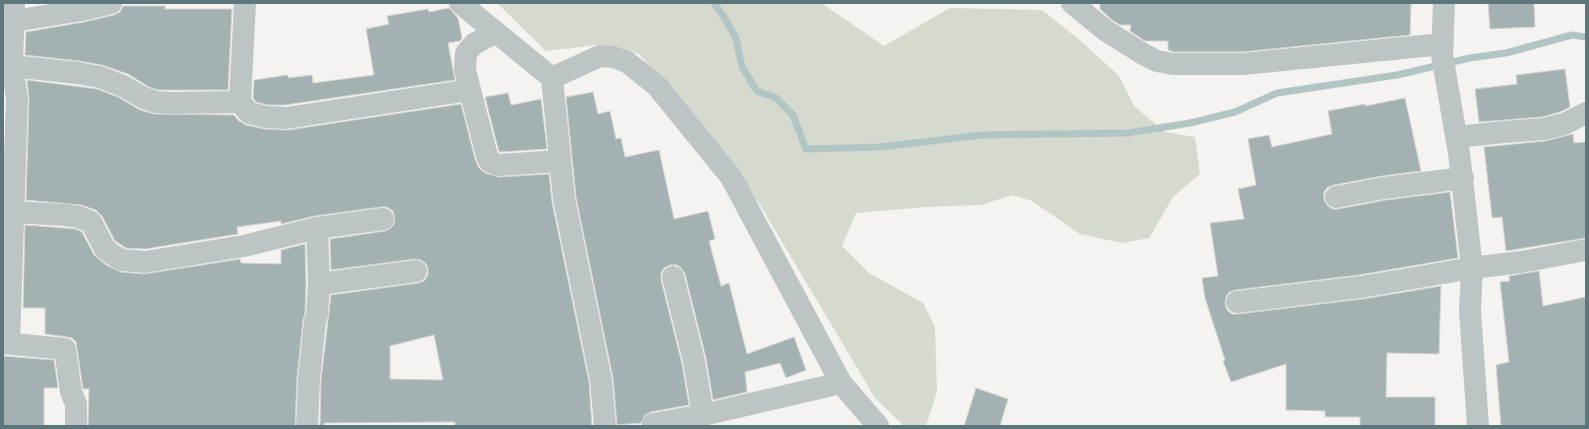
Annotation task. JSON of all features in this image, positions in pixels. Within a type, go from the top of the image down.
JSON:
[{"type":"street","points":[[76,426],[76,404],[71,392],[65,349],[6,343],[14,212],[17,99],[12,66],[14,12],[82,10],[111,3]]},
{"type":"street","points":[[245,3],[240,102],[248,113],[266,117],[286,118],[470,90]]},
{"type":"street","points":[[460,3],[552,78],[566,206],[601,380],[605,426]]},
{"type":"street","points":[[1072,3],[1105,30],[1143,54],[1157,61],[1173,64],[1243,64],[1442,49]]},
{"type":"street","points":[[1444,3],[1442,49],[1457,138],[1472,268],[1470,311],[1478,426]]},
{"type":"street","points":[[496,32],[474,44],[466,53],[465,70],[487,156],[490,162],[498,165],[560,161]]},
{"type":"street","points":[[552,78],[600,56],[613,57],[627,62],[657,86],[731,177],[841,383],[878,426]]},
{"type":"street","points":[[12,66],[78,73],[100,77],[123,86],[144,98],[156,102],[240,102]]},
{"type":"street","points":[[1457,138],[1544,129],[1564,124],[1586,113]]},
{"type":"street","points":[[1336,197],[1384,188],[1462,178]]},
{"type":"street","points":[[14,212],[79,217],[91,222],[105,249],[113,255],[122,260],[145,262],[244,246],[317,228],[383,219]]},
{"type":"street","points":[[307,426],[319,284],[317,228]]},
{"type":"street","points":[[1237,302],[1361,287],[1472,268],[1521,262],[1586,250]]},
{"type":"street","points":[[319,284],[416,271]]},
{"type":"street","points":[[673,277],[694,361],[703,415]]},
{"type":"street","points":[[653,424],[703,415],[841,383]]},
{"type":"shaded area","points":[[497,3],[821,3],[884,46],[950,8],[1042,10],[1082,42],[1119,76],[1134,106],[1165,132],[1195,137],[1200,174],[1173,197],[1149,238],[1122,243],[1080,234],[1032,201],[1012,195],[981,205],[927,207],[856,213],[842,246],[869,273],[923,303],[935,327],[937,392],[926,426],[904,426],[875,398],[760,205],[677,98],[639,54],[597,45],[546,51]]},
{"type":"building","points":[[1100,3],[1411,3],[1410,35],[1242,52],[1174,52],[1168,50],[1168,41],[1145,41],[1130,31],[1131,25],[1120,25],[1112,20],[1100,9]]},
{"type":"building","points":[[1488,3],[1534,3],[1535,27],[1490,29]]},
{"type":"building","points":[[123,6],[165,6],[165,9],[232,9],[228,90],[158,90],[149,87],[128,74],[102,65],[25,55],[26,32],[114,15],[120,12]]},
{"type":"building","points":[[449,8],[458,18],[462,38],[460,41],[448,43],[455,80],[285,105],[268,105],[256,102],[253,98],[254,80],[288,75],[288,78],[312,75],[313,83],[374,75],[366,29],[389,24],[387,16],[428,9],[429,12]]},
{"type":"building","points":[[1565,69],[1570,107],[1560,112],[1542,117],[1479,122],[1475,89],[1517,84],[1516,75]]},
{"type":"building","points":[[27,80],[97,89],[118,97],[140,110],[155,114],[234,115],[239,121],[246,125],[265,129],[288,130],[461,104],[475,159],[479,168],[485,173],[499,177],[549,174],[552,202],[589,382],[592,426],[455,426],[455,422],[324,423],[324,426],[320,426],[321,380],[331,295],[418,283],[424,281],[428,275],[426,264],[421,260],[415,259],[331,270],[330,239],[390,229],[394,224],[395,218],[393,211],[387,207],[381,207],[315,216],[281,224],[281,221],[237,227],[238,234],[145,249],[126,248],[115,241],[102,216],[96,210],[81,205],[26,200],[29,99]],"holes":[[[434,335],[443,380],[390,379],[390,346]]]},
{"type":"building","points":[[593,92],[598,114],[610,111],[616,139],[621,138],[625,157],[659,150],[674,219],[708,211],[715,239],[709,241],[721,286],[729,283],[747,354],[794,337],[806,370],[786,378],[780,363],[745,372],[747,392],[713,400],[706,358],[685,274],[677,265],[670,265],[664,268],[661,273],[661,280],[682,364],[689,405],[651,412],[645,415],[641,423],[617,425],[613,378],[576,197],[566,97]]},
{"type":"building","points":[[508,93],[511,105],[541,99],[547,149],[499,152],[485,97]]},
{"type":"building","points":[[1405,98],[1421,171],[1382,176],[1334,185],[1328,187],[1324,192],[1324,200],[1332,209],[1338,209],[1386,200],[1450,192],[1458,258],[1359,275],[1236,290],[1229,292],[1225,303],[1227,310],[1232,314],[1238,314],[1362,299],[1441,286],[1439,354],[1387,353],[1386,397],[1435,397],[1435,426],[1360,426],[1360,417],[1325,417],[1325,411],[1286,410],[1286,364],[1231,382],[1223,361],[1225,360],[1205,298],[1202,278],[1218,276],[1210,223],[1244,219],[1238,189],[1256,185],[1248,139],[1269,135],[1272,147],[1332,134],[1328,111],[1365,104],[1365,106]]},
{"type":"building","points":[[1573,134],[1574,143],[1586,142],[1586,238],[1506,251],[1502,217],[1492,218],[1484,147],[1545,141]]},
{"type":"building","points":[[25,225],[76,229],[82,232],[94,255],[106,265],[121,272],[144,274],[240,259],[241,263],[281,264],[281,250],[305,244],[305,313],[297,378],[295,426],[88,426],[89,389],[83,389],[76,342],[72,338],[45,334],[45,308],[23,308]]},
{"type":"building","points":[[1539,271],[1543,306],[1586,297],[1586,426],[1501,426],[1496,365],[1509,362],[1500,282],[1510,281],[1509,276]]},
{"type":"building","points":[[3,356],[54,360],[58,388],[44,388],[44,426],[3,426]]},
{"type":"building","points":[[976,388],[1008,399],[1000,426],[964,426]]},
{"type":"waterway","points":[[714,3],[736,38],[742,67],[757,91],[776,98],[793,115],[806,149],[881,147],[981,135],[1128,133],[1190,123],[1235,112],[1277,93],[1397,75],[1470,58],[1506,53],[1572,35],[1586,37]]}]
